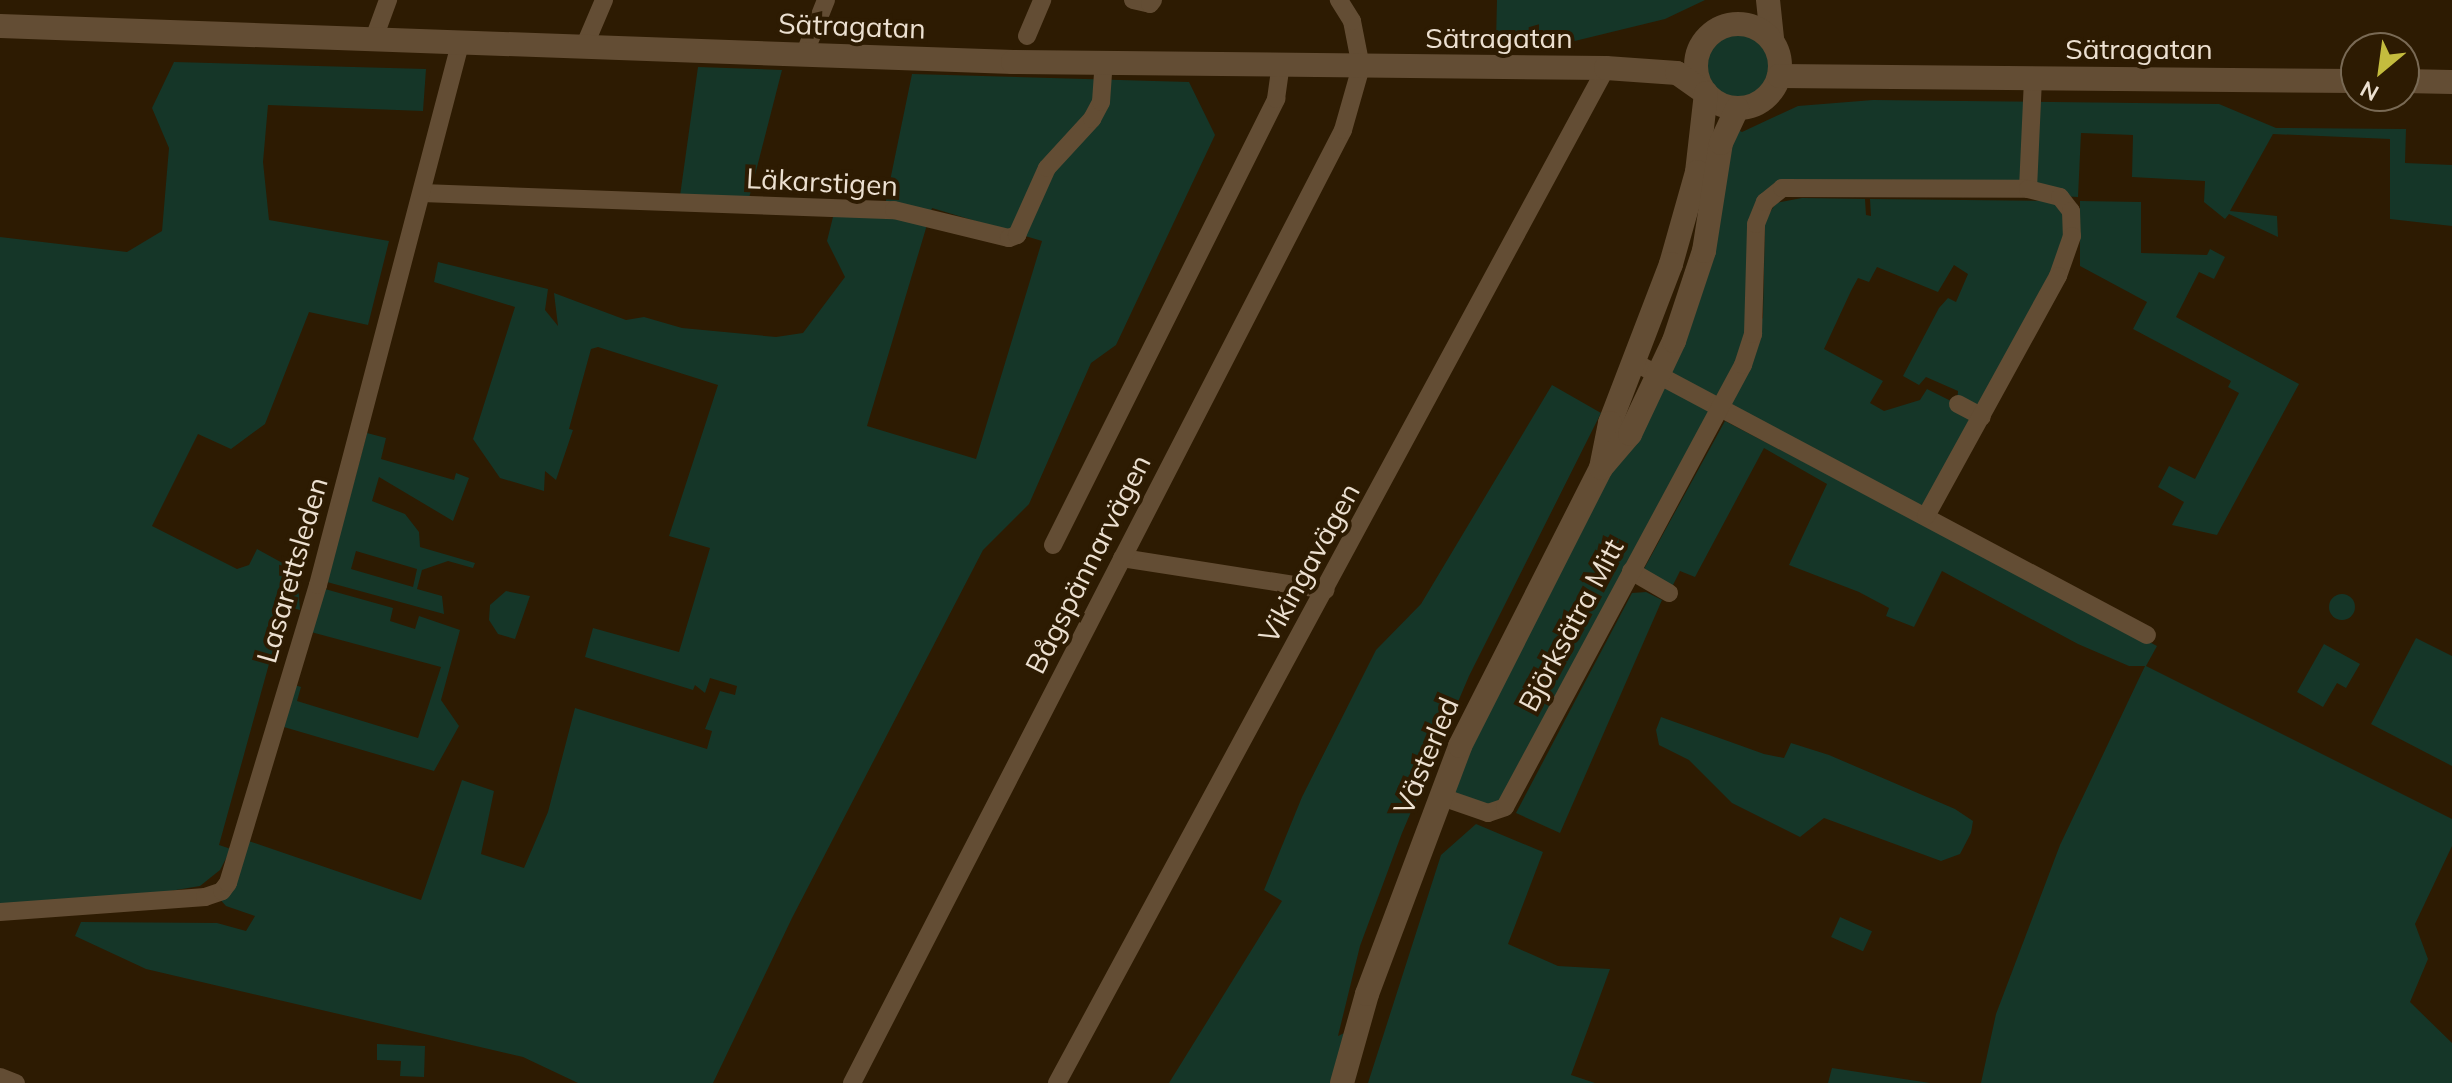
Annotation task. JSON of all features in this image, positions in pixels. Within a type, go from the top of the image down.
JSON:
[{"type":"street","points":[[373,41],[388,0]]},
{"type":"street","points":[[584,47],[604,0]]},
{"type":"street","points":[[804,55],[826,0]]},
{"type":"street","points":[[1027,36],[1042,0]]},
{"type":"street","points":[[1133,0],[1153,0]]},
{"type":"street","points":[[1339,0],[1352,21],[1361,67]]},
{"type":"street","points":[[1735,23],[1744,0]]},
{"type":"street","points":[[1768,0],[1772,39],[1780,57],[1776,84],[1756,104],[1737,108],[1706,93],[1698,79],[1697,55],[1711,33],[1735,23],[1761,30],[1772,39]]},
{"type":"street","name":"Sätragatan","points":[[0,26],[460,44],[1104,63],[1606,68],[1677,73],[1706,93]]},
{"type":"street","name":"Lasarettsleden","points":[[0,912],[205,897],[216,895],[228,883],[318,585],[460,44]]},
{"type":"street","name":"Sätragatan","points":[[1606,68],[1697,55]]},
{"type":"street","name":"Läkarstigen","points":[[422,193],[894,210],[1009,238],[1017,235],[1047,168],[1096,110],[1104,63]]},
{"type":"street","points":[[1053,545],[1276,99],[1281,65]]},
{"type":"street","name":"Bågspännarvägen","points":[[852,1083],[1337,143],[1361,67]]},
{"type":"street","name":"Vikingavägen","points":[[1057,1083],[1606,68]]},
{"type":"street","points":[[2028,189],[2033,78]]},
{"type":"street","name":"Sätragatan","points":[[1776,84],[1873,79],[2033,78],[2340,81]]},
{"type":"street","points":[[2420,81],[2452,82]]},
{"type":"street","name":"Västerled","points":[[1601,468],[1610,423],[1688,209],[1706,93]]},
{"type":"street","name":"Västerled","points":[[1342,1083],[1367,994],[1439,796],[1494,675],[1601,468],[1630,434],[1658,374],[1704,251],[1721,143],[1737,108]]},
{"type":"street","name":"Björksätra Mitt","points":[[1439,796],[1488,813],[1505,807],[1750,347],[1756,224],[1773,194],[1789,186],[2028,189],[2065,201],[2072,236],[2058,276],[1926,516]]},
{"type":"street","points":[[1634,362],[2147,635]]},
{"type":"street","points":[[1958,404],[1982,417]]},
{"type":"street","points":[[1122,558],[1326,590]]},
{"type":"street","points":[[1631,571],[1669,593]]},
{"type":"street","points":[[0,1077],[16,1083]]},
{"type":"green space","points":[[1497,0],[1705,0],[1665,19],[1546,48],[1496,42]]},
{"type":"green space","points":[[1738,23],[1754,26],[1768,35],[1777,49],[1780,65],[1777,81],[1768,95],[1754,104],[1738,107],[1722,104],[1708,95],[1699,81],[1696,65],[1699,49],[1708,35],[1722,26]]},
{"type":"green space","points":[[174,62],[426,69],[423,111],[268,105],[263,162],[269,220],[389,241],[368,325],[309,312],[265,424],[231,449],[198,434],[152,526],[237,569],[249,565],[257,549],[297,571],[300,610],[285,606],[219,845],[231,849],[220,870],[200,886],[152,894],[0,905],[0,237],[127,252],[162,231],[169,148],[152,108]]},
{"type":"green space","points":[[698,67],[782,70],[747,206],[679,203]]},
{"type":"green space","points":[[912,74],[1189,82],[1215,135],[1116,345],[1091,363],[1029,504],[983,550],[792,918],[713,1083],[578,1083],[523,1057],[146,969],[75,936],[81,922],[217,923],[246,931],[255,916],[226,906],[216,895],[243,839],[421,900],[462,780],[494,791],[481,854],[524,868],[548,812],[575,708],[707,749],[712,731],[705,729],[720,691],[735,695],[737,686],[710,678],[705,693],[695,685],[693,690],[585,657],[593,628],[679,652],[710,548],[669,536],[718,385],[598,347],[591,349],[569,429],[573,430],[556,480],[545,471],[544,491],[500,478],[473,439],[515,307],[434,282],[438,262],[548,289],[545,310],[558,326],[554,293],[626,320],[644,317],[682,328],[776,337],[803,333],[845,277],[827,241],[835,209],[884,210]],"holes":[[[932,208],[1042,241],[976,459],[867,426]]]},
{"type":"green space","points":[[1873,100],[2219,104],[2276,128],[2406,129],[2405,163],[2452,165],[2452,226],[2390,219],[2390,139],[2273,134],[2230,211],[2277,216],[2278,237],[2229,214],[2225,219],[2204,202],[2205,181],[2132,177],[2133,135],[2081,133],[2078,197],[1791,182],[1765,202],[1753,334],[1505,807],[1439,796],[1674,341],[1728,125],[1742,132],[1798,106]]},
{"type":"green space","points":[[1802,198],[1865,199],[1866,215],[1871,216],[1870,199],[2065,201],[2072,236],[1926,516],[1726,410],[1763,317],[1765,220],[1776,203]],"holes":[[[1954,265],[1968,274],[1956,302],[1948,298],[1939,308],[1903,376],[1919,385],[1926,377],[1958,391],[1957,404],[1927,389],[1920,400],[1884,411],[1870,403],[1883,381],[1824,349],[1858,278],[1869,282],[1877,267],[1938,292]]]},
{"type":"green space","points":[[2080,201],[2141,202],[2141,253],[2207,255],[2210,249],[2225,257],[2214,279],[2199,272],[2176,317],[2299,384],[2217,535],[2172,525],[2184,502],[2158,487],[2169,466],[2195,479],[2239,393],[2228,387],[2231,381],[2133,329],[2147,302],[2080,266]]},
{"type":"green space","points":[[1552,385],[1601,413],[1469,676],[1402,833],[1360,946],[1338,1036],[1357,1027],[1342,1083],[1169,1083],[1282,901],[1264,890],[1302,797],[1376,650],[1421,604]]},
{"type":"green space","points":[[1725,421],[2157,646],[2146,666],[2452,819],[2452,846],[2415,924],[2428,959],[2410,1002],[2452,1043],[2452,1083],[1981,1083],[1996,1014],[2060,845],[2145,666],[2129,666],[2078,644],[1942,571],[1914,627],[1886,616],[1889,608],[1859,592],[1789,565],[1827,484],[1764,448],[1695,577],[1680,571],[1669,593],[1640,576]]},
{"type":"green space","points":[[367,433],[386,438],[381,459],[454,480],[456,473],[469,478],[453,521],[379,477],[372,501],[405,514],[419,532],[420,547],[475,563],[473,568],[448,561],[422,570],[417,589],[442,596],[444,614],[327,582]],"holes":[[[356,551],[417,569],[413,587],[351,569]]]},
{"type":"green space","points":[[325,589],[393,608],[390,621],[415,629],[419,616],[460,630],[441,700],[459,726],[434,771],[277,725],[289,683],[301,687],[297,701],[418,738],[441,667],[311,632]]},
{"type":"green space","points":[[506,591],[530,596],[515,639],[498,634],[489,620],[490,605]]},
{"type":"green space","points":[[1646,592],[1662,600],[1560,833],[1516,813],[1632,593]]},
{"type":"green space","points":[[2342,594],[2351,598],[2355,607],[2351,616],[2342,620],[2333,616],[2329,607],[2333,598]]},
{"type":"green space","points":[[2416,638],[2452,656],[2452,766],[2371,724]]},
{"type":"green space","points":[[2324,644],[2360,664],[2346,688],[2337,683],[2323,707],[2297,692]]},
{"type":"green space","points":[[1661,717],[1764,754],[1784,758],[1791,743],[1829,755],[1955,809],[1973,821],[1971,833],[1960,854],[1941,861],[1824,818],[1800,837],[1732,803],[1689,760],[1659,745],[1656,730]]},
{"type":"green space","points":[[1476,824],[1543,852],[1508,944],[1558,966],[1610,969],[1571,1075],[1595,1083],[1368,1083],[1441,855]]},
{"type":"green space","points":[[1840,917],[1872,931],[1863,951],[1831,937]]},
{"type":"green space","points":[[377,1044],[425,1046],[424,1077],[400,1076],[401,1061],[377,1060]]},
{"type":"green space","points":[[1832,1068],[1930,1083],[1828,1083]]}]
